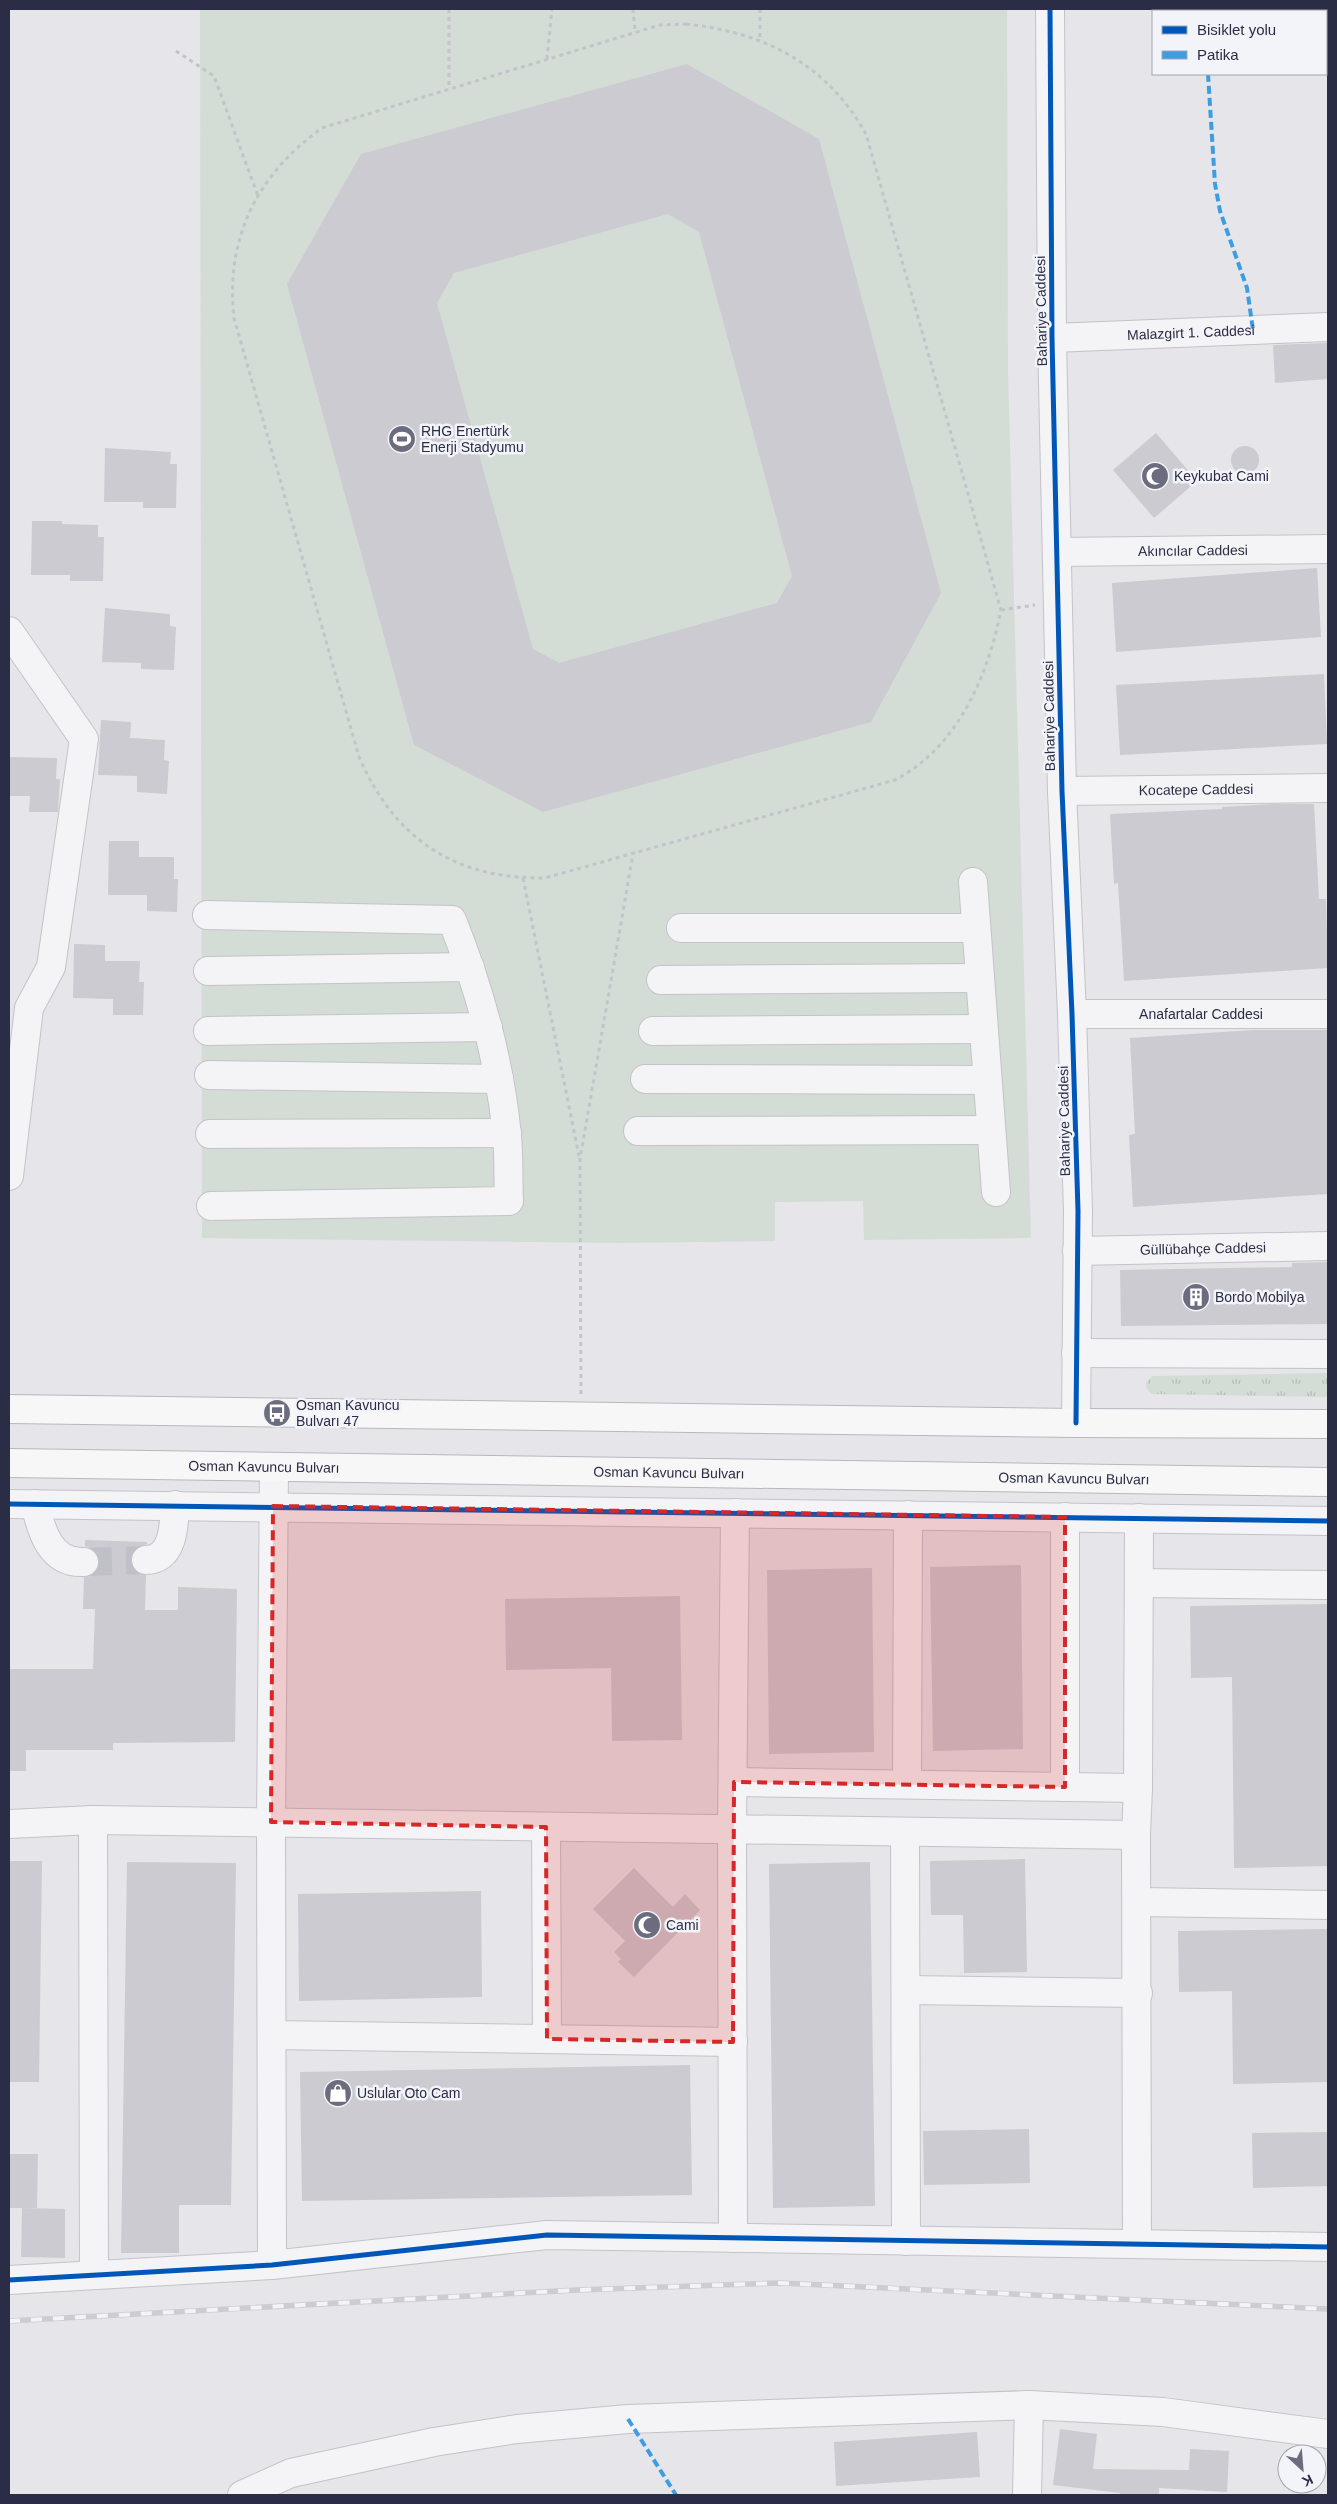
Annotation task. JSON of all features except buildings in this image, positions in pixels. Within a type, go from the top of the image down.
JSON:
[{"type":"highway","points":[[9,1409],[1076,1423],[1328,1424]]},
{"type":"highway","name":"Osman Kavuncu Bulvarı","points":[[9,1463],[1328,1482]]},
{"type":"street","name":"Bahariye Caddesi","points":[[1050,9],[1052,338],[1062,791],[1072,1014],[1077,1251],[1076,1423]]},
{"type":"street","name":"Malazgirt 1. Caddesi","points":[[1052,338],[1328,327]]},
{"type":"street","name":"Akıncılar Caddesi","points":[[1057,552],[1328,549]]},
{"type":"street","points":[[9,631],[84,739],[51,967],[29,1008],[9,1176]]},
{"type":"street","name":"Kocatepe Caddesi","points":[[1062,791],[1328,788]]},
{"type":"street","points":[[973,882],[986,1080],[996,1192]]},
{"type":"street","points":[[207,915],[452,920],[470,967],[488,1027],[499,1079],[507,1132],[509,1201],[211,1206]]},
{"type":"street","points":[[681,928],[976,928]]},
{"type":"street","points":[[208,971],[470,967]]},
{"type":"street","points":[[661,980],[980,978]]},
{"type":"street","name":"Anafartalar Caddesi","points":[[1072,1014],[1328,1014]]},
{"type":"street","points":[[208,1031],[488,1027]]},
{"type":"street","points":[[653,1031],[983,1029]]},
{"type":"street","points":[[209,1075],[499,1079]]},
{"type":"street","points":[[645,1079],[986,1080]]},
{"type":"street","points":[[638,1130],[990,1130]]},
{"type":"street","points":[[210,1134],[507,1132]]},
{"type":"street","name":"Güllübahçe Caddesi","points":[[1077,1251],[1328,1246]]},
{"type":"street","points":[[1076,1353],[1328,1354]]},
{"type":"street","points":[[272,2265],[271,1822],[274,1467]]},
{"type":"street","points":[[22,1504],[1328,1521]]},
{"type":"street","points":[[22,1504],[51,1548],[68,1560],[84,1562]]},
{"type":"street","points":[[146,1560],[159,1556],[170,1542],[173,1534],[176,1505]]},
{"type":"street","points":[[733,2238],[732,1829],[734,1782],[734,1513]]},
{"type":"street","points":[[907,1784],[908,1515]]},
{"type":"street","points":[[1065,1518],[1065,1788]]},
{"type":"street","points":[[1137,2244],[1138,1902],[1136,1835],[1138,1788],[1139,1518]]},
{"type":"street","points":[[1139,1583],[1328,1586]]},
{"type":"street","points":[[734,1782],[1138,1788]]},
{"type":"street","points":[[93,1820],[94,2275]]},
{"type":"street","points":[[9,1824],[93,1820],[1136,1835]]},
{"type":"street","points":[[546,1826],[547,2039]]},
{"type":"street","points":[[905,1832],[907,1990],[906,2241]]},
{"type":"street","points":[[1138,1902],[1328,1905]]},
{"type":"street","points":[[907,1990],[1138,1994]]},
{"type":"street","points":[[272,2035],[734,2042]]},
{"type":"street","points":[[9,2280],[272,2265],[547,2235],[1328,2247]]},
{"type":"street","points":[[238,2495],[243,2495],[266,2483],[317,2466],[434,2442],[517,2429],[695,2415],[828,2414],[1029,2405],[1163,2412],[1328,2434]]},
{"type":"street","points":[[1027,2495],[1029,2405]]},
{"type":"path","points":[[449,9],[449,89]]},
{"type":"path","points":[[547,59],[552,9]]},
{"type":"path","points":[[633,9],[635,32]]},
{"type":"path","points":[[760,9],[760,40]]},
{"type":"path","points":[[660,24],[686,24],[728,30],[760,40],[801,62],[820,76],[848,105],[866,134],[1001,610],[990,655],[972,698],[942,741],[910,772],[879,785],[545,878],[523,878],[494,874],[458,863],[420,841],[388,810],[377,794],[359,757],[234,318],[232,284],[236,249],[242,231],[268,179],[290,154],[322,128],[449,89],[660,24]]},
{"type":"path","points":[[176,51],[214,76],[258,196]]},
{"type":"path","points":[[1001,610],[1058,602]]},
{"type":"path","points":[[581,1417],[580,1159],[633,854]]},
{"type":"path","points":[[523,878],[580,1159]]},
{"type":"highlighted area","points":[[273,1506],[1065,1517],[1065,1787],[734,1782],[733,2042],[547,2039],[546,1827],[271,1822]]},
{"type":"green space","points":[[200,9],[1007,9],[1008,370],[1031,1238],[864,1240],[863,1201],[775,1202],[775,1241],[617,1243],[202,1238]]},
{"type":"green space","points":[[1328,1373],[1328,1397],[1152,1394],[1146,1388],[1147,1381],[1153,1376]]},
{"type":"tunnel","points":[[84,1562],[146,1560]]},
{"type":"railway","points":[[9,2321],[577,2290],[780,2283],[1328,2309]]},
{"type":"marked path","points":[[1208,75],[1215,184],[1220,211],[1247,288],[1253,330]]},
{"type":"marked path","points":[[628,2419],[676,2495]]},
{"type":"cycle path","points":[[1050,9],[1052,338],[1062,791],[1072,1014],[1078,1211],[1076,1423]]},
{"type":"cycle path","points":[[9,1504],[1328,1521]]},
{"type":"cycle path","points":[[9,2280],[272,2265],[547,2235],[1328,2247]]},
{"type":"place","name":"RHG Enertürk Enerji Stadyumu","points":[[402,439]]},
{"type":"place","name":"Keykubat Cami","points":[[1155,476]]},
{"type":"place","name":"Bordo Mobilya","points":[[1196,1297]]},
{"type":"place","name":"Osman Kavuncu Bulvarı 47","points":[[277,1413]]},
{"type":"place","name":"Cami","points":[[647,1925]]},
{"type":"place","name":"Uslular Oto Cam","points":[[338,2093]]}]
